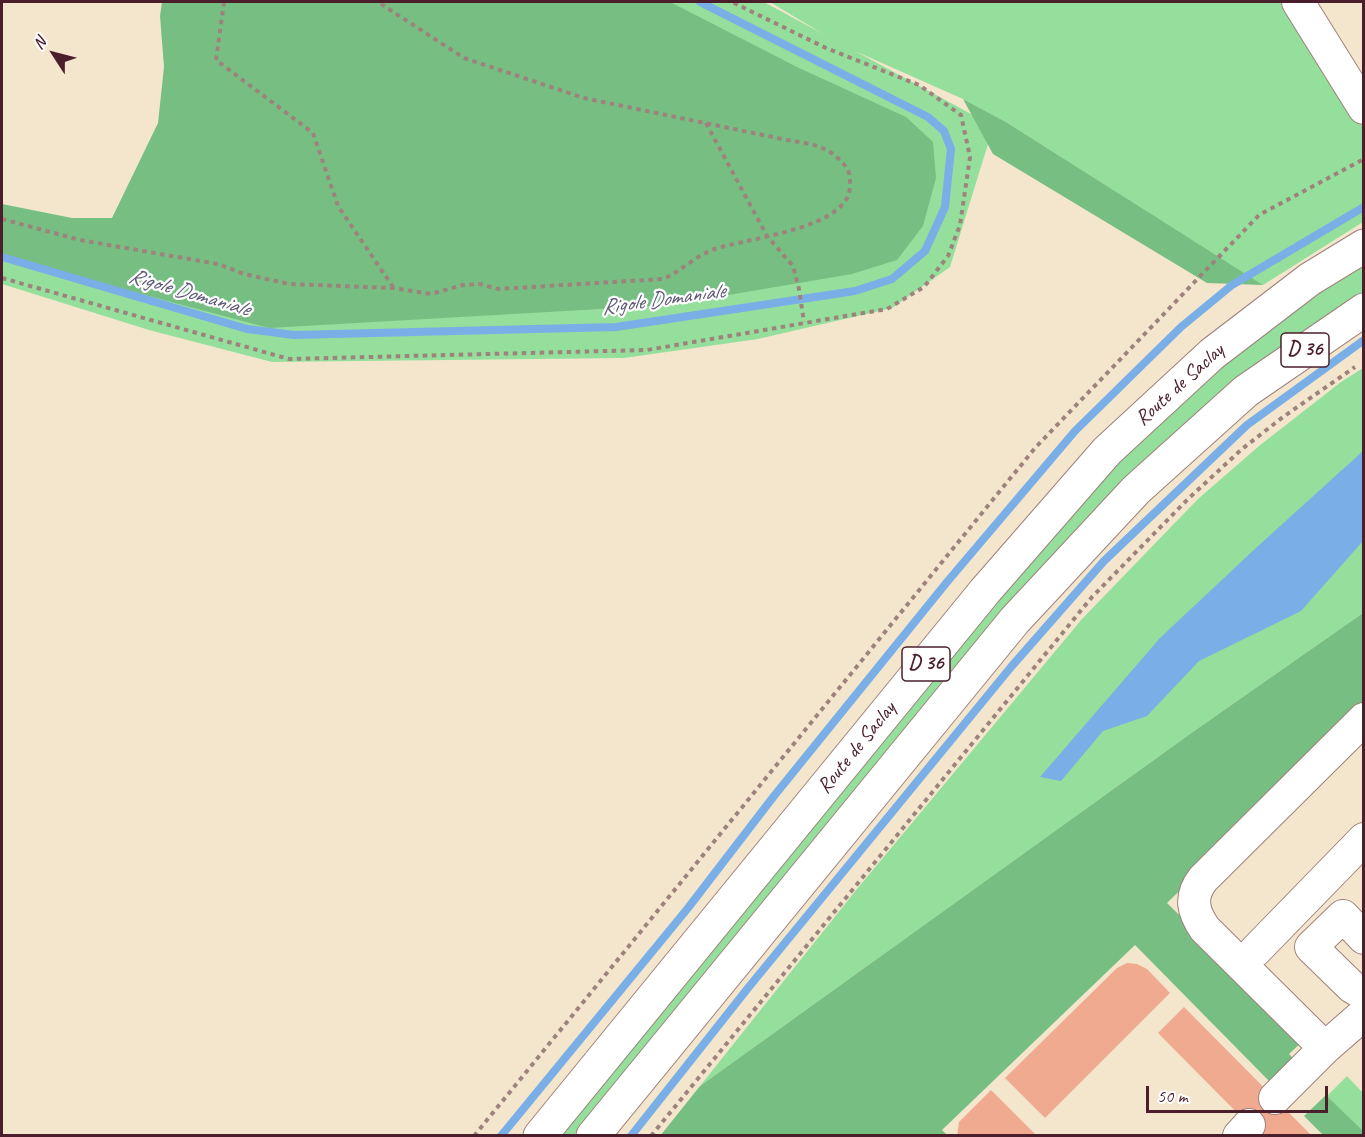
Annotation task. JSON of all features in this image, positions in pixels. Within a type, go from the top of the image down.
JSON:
[{"type":"main road","name":"Route de Saclay","points":[[540,1136],[986,591],[1107,451],[1212,354],[1310,279],[1364,246]]},
{"type":"main road","name":"Route de Saclay","points":[[593,1136],[1015,620],[1136,490],[1246,391],[1364,310]]},
{"type":"street","points":[[1298,2],[1364,108]]},
{"type":"street","points":[[1332,1041],[1205,929],[1195,914],[1195,889],[1364,719]]},
{"type":"street","points":[[1332,1041],[1249,945],[1364,839]]},
{"type":"street","points":[[1275,1098],[1332,1041],[1360,999],[1311,947],[1343,916],[1364,938]]},
{"type":"path","points":[[224,2],[216,60],[314,133],[338,206],[393,288]]},
{"type":"path","points":[[2,219],[80,240],[218,264],[244,274],[289,284],[393,288],[431,294],[463,285],[480,284],[498,289],[663,279],[714,249],[767,237],[823,219],[842,207],[851,189],[849,172],[839,158],[818,144],[787,140],[585,98],[464,58],[378,2]]},
{"type":"path","points":[[2,278],[289,359],[647,350],[887,309],[924,287],[948,256],[960,225],[970,157],[961,115],[919,85],[826,48],[732,2]]},
{"type":"path","points":[[706,122],[767,237],[793,266],[804,322]]},
{"type":"path","points":[[474,1136],[1035,448],[1259,215],[1364,159]]},
{"type":"path","points":[[651,1136],[1092,597],[1188,499],[1242,449],[1283,417],[1355,367]]},
{"type":"green space","points":[[162,2],[670,2],[799,68],[906,117],[933,142],[936,178],[923,226],[897,260],[852,274],[670,305],[269,328],[2,257],[2,204],[72,218],[112,218],[158,123],[164,67],[160,16]]},
{"type":"green space","points":[[638,2],[764,2],[823,34],[770,2],[1287,2],[1363,128],[1363,222],[1263,285],[1221,259],[988,144],[950,267],[892,308],[758,339],[624,358],[272,362],[149,330],[2,284],[2,224],[274,306]],"holes":[[[855,51],[963,99],[1006,122],[1124,197]]]},
{"type":"green space","points":[[963,99],[1006,122],[1263,285],[1207,283],[993,154]]},
{"type":"green space","points":[[1363,259],[1363,293],[1287,344],[626,1071],[574,1135],[558,1136],[1080,497],[1196,380]]},
{"type":"green space","points":[[1363,368],[1363,613],[1197,729],[700,1086],[857,889],[1082,619],[1198,499],[1259,446],[1341,382]]},
{"type":"green space","points":[[1363,613],[1363,711],[1167,903],[1305,1039],[1289,1054],[1295,1060],[1270,1082],[1135,945],[942,1130],[947,1135],[660,1136],[700,1086],[1197,729]]},
{"type":"green space","points":[[1347,1076],[1363,1093],[1363,1132],[1327,1096]]},
{"type":"green space","points":[[1326,1095],[1363,1131],[1363,1135],[1323,1135],[1304,1116]]},
{"type":"water","points":[[1363,451],[1363,541],[1301,611],[1199,661],[1147,716],[1103,731],[1061,781],[1040,777],[1160,638]]},
{"type":"building","points":[[1127,963],[1137,964],[1147,969],[1170,993],[1045,1118],[1005,1078],[1117,968]]},
{"type":"building","points":[[1184,1007],[1312,1136],[1260,1136],[1158,1033]]},
{"type":"building","points":[[991,1090],[1037,1136],[957,1136],[959,1122]]},
{"type":"waterway","name":"Rigole Domaniale","points":[[2,257],[247,329],[294,335],[616,327],[855,291],[892,279],[925,251],[945,207],[951,149],[944,131],[928,117],[700,2]]},
{"type":"waterway","points":[[501,1136],[688,908],[774,796],[947,582],[1075,431],[1181,327],[1232,285],[1364,207]]},
{"type":"waterway","points":[[631,1136],[748,988],[1011,667],[1104,561],[1247,425],[1364,340]]}]
